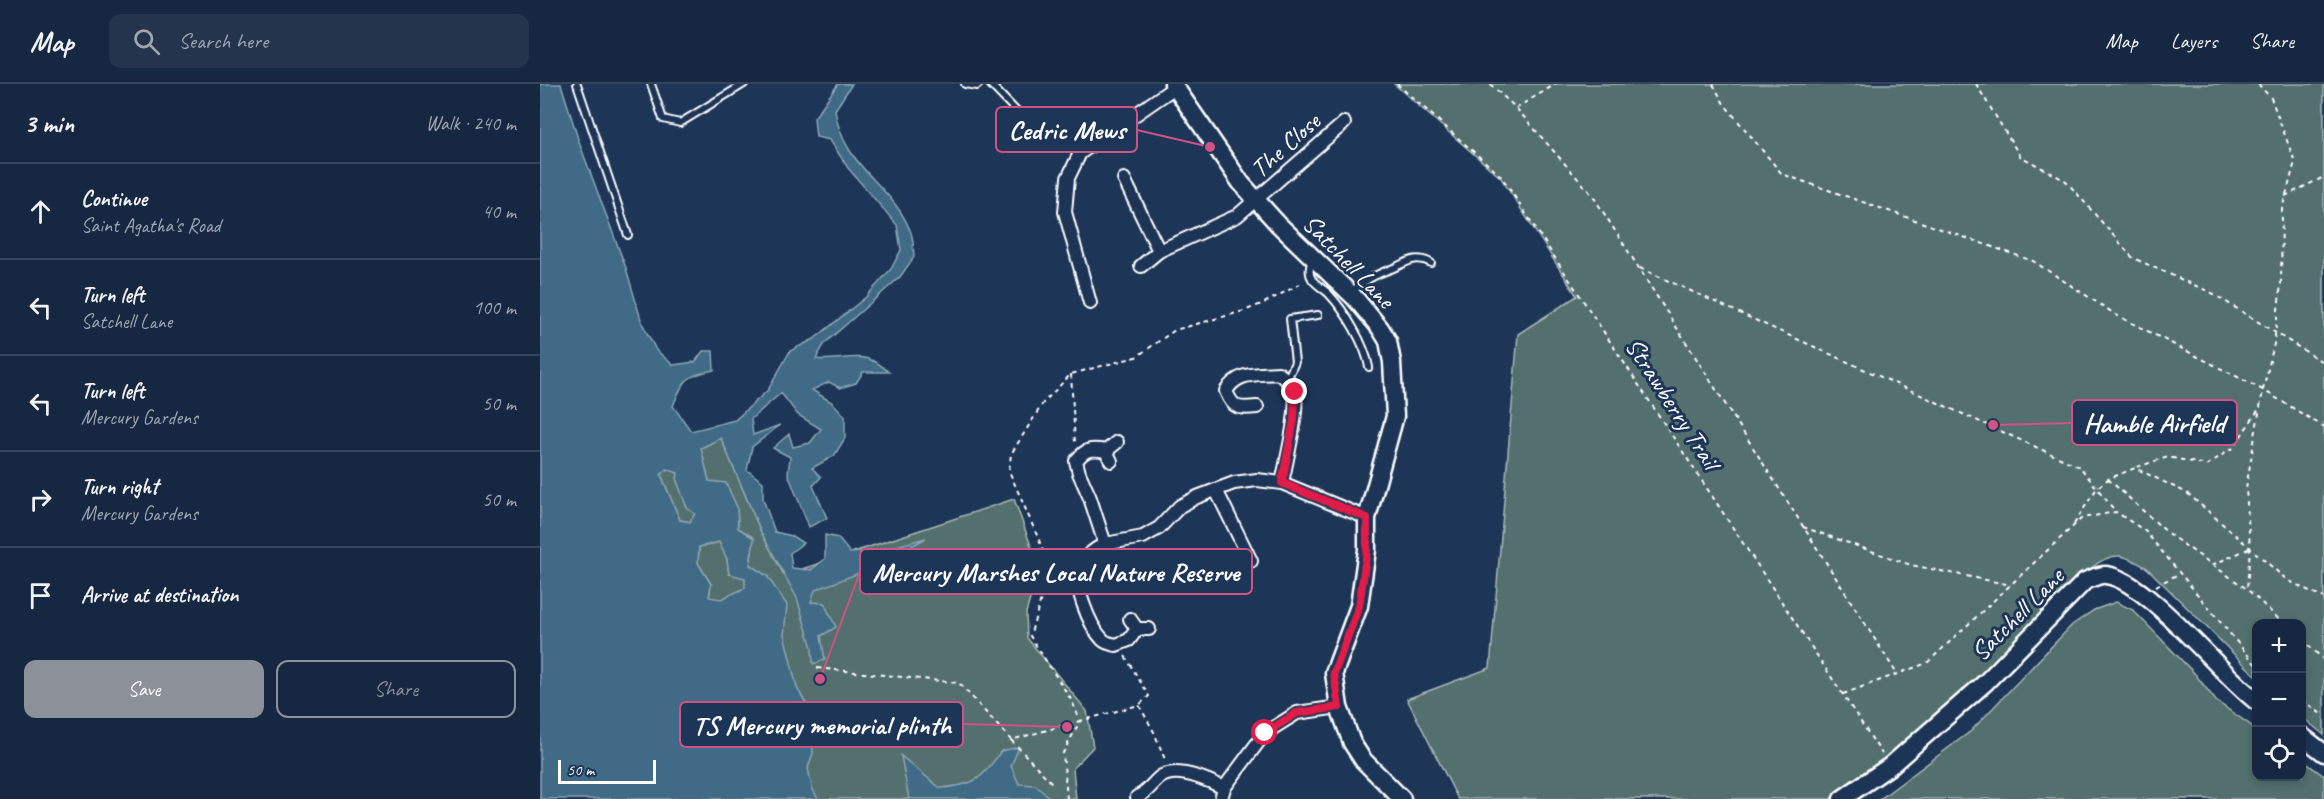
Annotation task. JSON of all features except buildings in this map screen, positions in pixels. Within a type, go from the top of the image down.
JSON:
[{"type":"street","name":"Satchell Lane","points":[[1174,85],[1240,183],[1349,293],[1385,335],[1392,362],[1395,416],[1367,518],[1367,550],[1359,606],[1334,673],[1339,707],[1346,730],[1359,754],[1402,799]]},
{"type":"street","points":[[1090,303],[1065,212],[1068,178],[1080,153],[1174,85]]},
{"type":"street","name":"The Close","points":[[1141,266],[1159,251],[1237,216],[1344,123]]},
{"type":"street","points":[[1124,179],[1159,251]]},
{"type":"street","points":[[1257,407],[1241,408],[1230,402],[1226,391],[1232,380],[1243,376],[1278,373],[1287,380],[1295,392],[1294,420],[1282,483]]},
{"type":"street","points":[[1105,544],[1090,498],[1078,473],[1076,461],[1083,452],[1092,449],[1108,456],[1117,442]]},
{"type":"street","points":[[1139,626],[1129,640],[1119,645],[1104,640],[1083,602],[1077,585],[1079,567],[1091,552],[1105,544],[1143,537],[1159,528],[1180,506],[1233,483],[1257,480],[1282,483],[1367,518]]},
{"type":"street","points":[[1216,490],[1251,561]]},
{"type":"street","name":"Satchell Lane","points":[[1842,799],[1890,766],[1986,682],[2085,581],[2104,574],[2121,579],[2143,593],[2252,697]]},
{"type":"street","points":[[1144,797],[1160,777],[1169,774],[1210,781],[1223,793],[1265,733],[1297,713],[1339,707]]},
{"type":"street","points":[[2306,740],[2324,753]]},
{"type":"lane","points":[[577,84],[628,235]]},
{"type":"lane","points":[[651,84],[663,119],[680,123],[744,84]]},
{"type":"lane","points":[[965,84],[977,86],[979,84]]},
{"type":"lane","points":[[990,84],[1020,115]]},
{"type":"lane","points":[[1312,257],[1309,271],[1311,278],[1330,295],[1355,332],[1362,344],[1369,368]]},
{"type":"lane","points":[[1349,293],[1379,272],[1408,259],[1424,259],[1431,263]]},
{"type":"lane","points":[[1287,380],[1295,362],[1290,319],[1318,315]]},
{"type":"path","name":"Strawberry Trail","points":[[1397,84],[1502,176],[1890,766]]},
{"type":"path","points":[[1490,84],[1516,108],[1593,196],[1897,674]]},
{"type":"path","points":[[1516,108],[1556,84]]},
{"type":"path","points":[[1713,84],[1724,104],[1782,174],[2033,261],[2118,316],[2263,390],[2324,427]]},
{"type":"path","points":[[1976,84],[2020,156],[2066,181],[2133,258],[2212,293],[2324,363]]},
{"type":"path","points":[[2247,589],[2250,548],[2246,488],[2275,333],[2281,284],[2282,209],[2295,162],[2271,98],[2258,84]]},
{"type":"path","points":[[2285,196],[2324,177]]},
{"type":"path","points":[[1638,267],[2080,467],[2115,512]]},
{"type":"path","points":[[1071,374],[1076,461]]},
{"type":"path","points":[[2072,528],[2097,488],[2108,479],[2168,457],[2207,465],[2233,448],[2260,407]]},
{"type":"path","points":[[2135,468],[2187,493],[2287,580],[2324,598]]},
{"type":"path","points":[[2108,479],[2170,535],[2247,589],[2279,619]]},
{"type":"path","points":[[1803,527],[1911,565],[2011,585]]},
{"type":"path","points":[[2212,565],[2250,548]]},
{"type":"path","points":[[1046,570],[1085,559]]},
{"type":"path","points":[[2143,593],[2180,573]]},
{"type":"path","points":[[2306,644],[2324,660]]},
{"type":"path","points":[[1011,740],[1138,705],[1149,696],[1119,645]]},
{"type":"path","points":[[817,668],[959,683],[1052,783]]},
{"type":"path","points":[[2306,703],[2324,716]]},
{"type":"path","points":[[1138,705],[1154,732],[1169,774]]},
{"type":"path","points":[[1067,799],[1063,753],[1080,721]]},
{"type":"green space","points":[[1394,84],[2324,84],[2324,735],[2306,720],[2306,619],[2252,619],[2252,672],[2147,568],[2125,557],[2112,556],[2091,568],[1985,677],[1884,764],[1830,799],[1458,799],[1407,699],[1490,668],[1518,334],[1577,296],[1501,178]]},
{"type":"green space","points":[[721,438],[761,532],[784,575],[1014,499],[1039,568],[1026,613],[1027,638],[1087,711],[1093,747],[1073,768],[1076,799],[634,799],[709,597],[711,584],[698,563],[699,547],[719,542],[727,559],[729,574],[767,576],[750,565],[754,538],[738,528],[737,507],[709,481],[700,448]]},
{"type":"green space","points":[[667,468],[678,473],[677,481],[695,514],[690,522],[680,520],[661,475]]},
{"type":"green space","points":[[2116,602],[2133,610],[2195,674],[2216,701],[2252,726],[2252,781],[2306,781],[2306,763],[2324,776],[2324,799],[1880,799],[1971,731],[2072,625],[2094,610]]},
{"type":"water","points":[[540,84],[561,84],[580,145],[626,268],[642,323],[656,350],[673,365],[695,362],[703,351],[713,351],[714,370],[698,374],[687,380],[673,406],[691,431],[735,420],[768,390],[790,351],[814,339],[866,297],[891,269],[901,250],[897,225],[848,168],[830,140],[816,137],[814,118],[838,84],[852,84],[835,110],[840,130],[847,147],[857,161],[902,214],[913,240],[914,257],[900,277],[825,343],[816,359],[867,359],[889,372],[863,372],[856,383],[840,388],[829,382],[812,390],[833,403],[845,416],[845,438],[834,456],[812,468],[821,477],[813,486],[827,518],[809,527],[788,474],[790,457],[773,448],[789,434],[793,447],[810,443],[821,429],[798,415],[781,393],[751,419],[753,435],[780,425],[752,447],[747,470],[763,482],[763,499],[775,532],[792,536],[803,543],[790,553],[792,568],[811,570],[825,559],[825,535],[838,538],[850,553],[882,550],[926,538],[867,570],[815,590],[811,602],[824,603],[836,627],[821,636],[825,660],[813,664],[812,648],[797,598],[761,532],[721,438],[701,448],[709,481],[726,483],[737,507],[738,528],[754,538],[750,565],[767,576],[787,605],[784,634],[797,688],[811,712],[813,753],[808,768],[812,788],[818,799],[540,799]],"holes":[[[667,469],[678,473],[677,481],[687,508],[695,514],[690,522],[680,520],[661,475]],[[719,542],[727,559],[729,574],[745,578],[745,588],[721,599],[709,597],[711,584],[698,563],[699,547]]]},
{"type":"water","points":[[1019,747],[1011,766],[1019,784],[1035,785],[1051,799],[909,799],[901,756],[940,788],[970,783],[988,769],[1001,751]]},
{"type":"place","name":"Cedric Mews","points":[[1210,147]]},
{"type":"place","name":"Hamble Airfield","points":[[1993,425]]},
{"type":"place","name":"Mercury Marshes Local Nature Reserve","points":[[820,679]]},
{"type":"place","name":"TS Mercury memorial plinth","points":[[1067,727]]},
{"type":"route","points":[[1265,733],[1297,713],[1339,707],[1334,673],[1359,606],[1367,550],[1367,518],[1282,483],[1294,420],[1295,392]]}]
